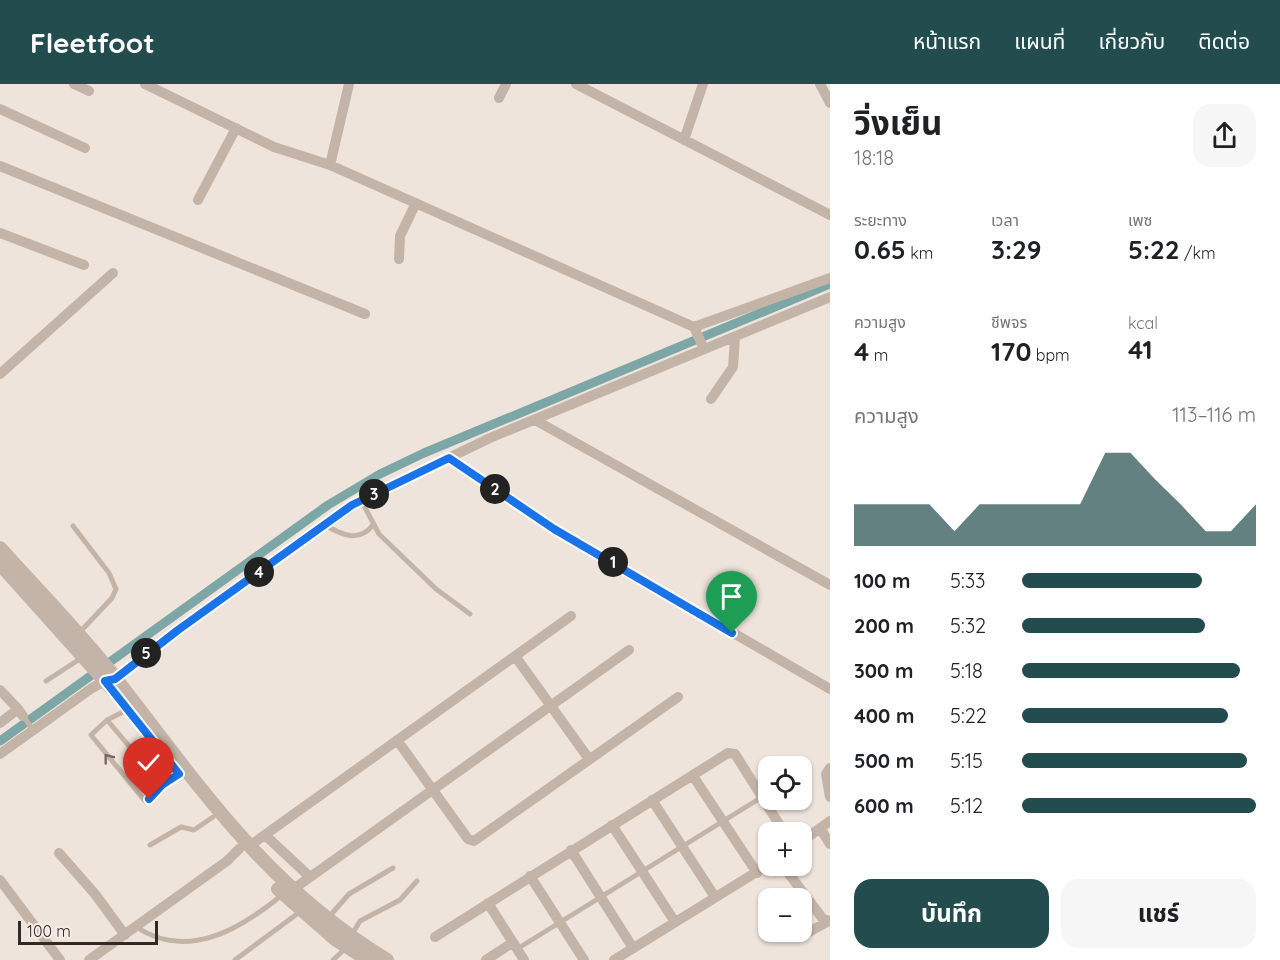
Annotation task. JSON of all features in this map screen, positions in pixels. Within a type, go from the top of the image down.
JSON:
[{"type":"street","points":[[74,84],[89,92]]},
{"type":"street","points":[[145,84],[274,147],[330,165],[695,330],[703,347]]},
{"type":"street","points":[[330,165],[349,84]]},
{"type":"street","points":[[499,98],[506,84]]},
{"type":"street","points":[[576,84],[830,215]]},
{"type":"street","points":[[684,140],[703,84]]},
{"type":"street","points":[[820,84],[830,104]]},
{"type":"street","points":[[0,109],[85,148]]},
{"type":"street","points":[[198,200],[236,128]]},
{"type":"street","points":[[0,166],[364,314]]},
{"type":"street","points":[[399,259],[400,236],[416,203]]},
{"type":"street","points":[[0,232],[84,265]]},
{"type":"street","points":[[0,374],[113,273]]},
{"type":"street","points":[[695,330],[830,278]]},
{"type":"street","points":[[0,754],[102,671],[136,661],[361,500],[449,458],[703,347],[735,338],[830,297]]},
{"type":"street","points":[[711,399],[733,367],[735,338]]},
{"type":"street","points":[[535,420],[830,585]]},
{"type":"street","points":[[449,458],[554,529],[830,689]]},
{"type":"street","points":[[0,548],[78,634],[129,709],[213,817],[287,892],[301,911],[349,942],[387,960]]},
{"type":"street","points":[[0,564],[102,671],[243,848]]},
{"type":"street","points":[[93,959],[243,848],[265,835],[571,616]]},
{"type":"street","points":[[287,892],[629,650]]},
{"type":"street","points":[[515,656],[589,759]]},
{"type":"street","points":[[0,690],[20,713],[0,723]]},
{"type":"street","points":[[397,740],[468,839],[474,841],[678,697]]},
{"type":"street","points":[[435,937],[571,850],[732,753],[758,791]]},
{"type":"street","points":[[830,768],[826,774],[830,797]]},
{"type":"street","points":[[614,960],[757,873],[693,776]]},
{"type":"street","points":[[652,800],[715,897]]},
{"type":"street","points":[[812,834],[830,821]]},
{"type":"street","points":[[612,825],[675,922]]},
{"type":"street","points":[[820,828],[830,844]]},
{"type":"street","points":[[265,835],[310,877]]},
{"type":"street","points":[[571,850],[633,948]]},
{"type":"street","points":[[59,853],[95,894],[125,935]]},
{"type":"street","points":[[530,876],[584,960]]},
{"type":"street","points":[[791,876],[829,922],[812,930]]},
{"type":"street","points":[[0,880],[60,960]]},
{"type":"street","points":[[287,892],[327,919],[368,960]]},
{"type":"street","points":[[488,903],[524,960]]},
{"type":"street","points":[[486,960],[515,946]]},
{"type":"lane","points":[[361,500],[379,534],[436,589],[470,614]]},
{"type":"lane","points":[[325,525],[340,534],[356,537],[366,534],[373,525]]},
{"type":"lane","points":[[73,526],[109,573],[116,590],[112,598],[78,634]]},
{"type":"lane","points":[[46,681],[102,671]]},
{"type":"lane","points":[[129,709],[106,720],[91,735],[138,796],[145,801],[162,785],[179,774]]},
{"type":"lane","points":[[20,713],[32,728]]},
{"type":"lane","points":[[106,720],[162,785]]},
{"type":"lane","points":[[515,946],[560,922],[682,844],[758,799]]},
{"type":"lane","points":[[150,845],[181,827],[194,830],[213,817]]},
{"type":"lane","points":[[327,919],[349,894],[393,868]]},
{"type":"lane","points":[[333,960],[349,942],[360,921],[400,900],[417,881]]},
{"type":"lane","points":[[210,945],[250,921],[287,892]]},
{"type":"lane","points":[[235,960],[301,911]]},
{"type":"lane","points":[[136,927],[156,946]]},
{"type":"waterway","points":[[0,741],[328,505],[380,474],[424,453],[830,284]]},
{"type":"route","points":[[149,799],[162,785],[179,774],[105,681],[115,679],[178,630],[352,505],[449,458],[554,529],[732,633]]}]
